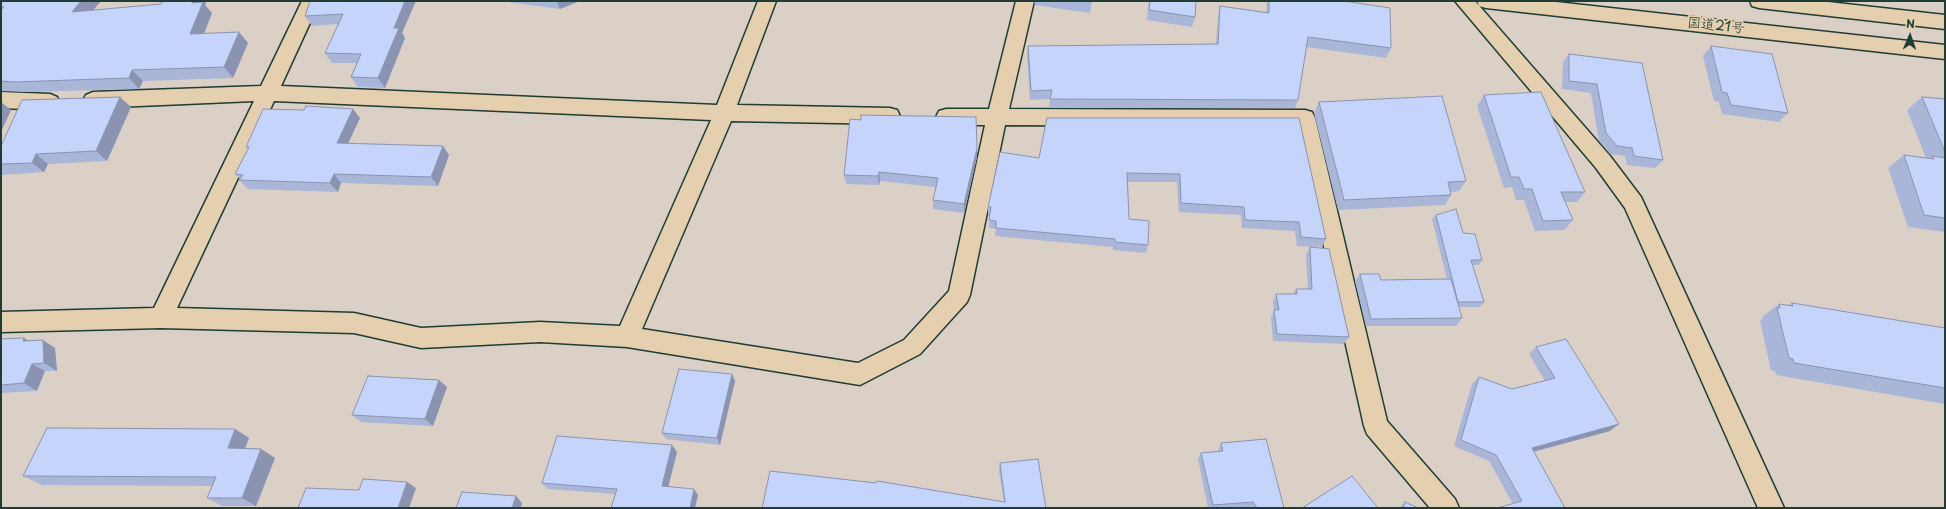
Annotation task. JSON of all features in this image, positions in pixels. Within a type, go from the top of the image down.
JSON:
[{"type":"main road","points":[[161,318],[311,1]]},
{"type":"main road","points":[[627,337],[724,113],[767,1]]},
{"type":"main road","points":[[1,322],[161,318],[354,323],[421,338],[540,332],[627,337],[860,374],[912,348],[959,295],[997,117],[1025,1]]},
{"type":"main road","points":[[1464,1],[1603,162],[1633,203],[1771,508]]},
{"type":"main road","name":"国道21号","points":[[1486,1],[1945,52]]},
{"type":"main road","points":[[1759,1],[1945,22]]},
{"type":"main road","points":[[1,100],[26,102],[68,101],[267,93],[724,113],[997,117],[1305,118],[1376,426],[1446,508]]},
{"type":"main road","points":[[16,123],[26,102]]},
{"type":"building","points":[[1,1],[81,1],[72,12],[161,4],[162,1],[193,1],[192,3],[203,2],[190,34],[239,32],[224,67],[132,70],[129,78],[14,82],[1,81],[1,10],[4,7],[1,6]]},
{"type":"building","points":[[310,1],[405,1],[394,28],[399,28],[378,78],[351,77],[361,54],[325,53],[343,14],[305,16]]},
{"type":"building","points":[[1150,1],[1196,1],[1195,17],[1149,10]]},
{"type":"building","points":[[1269,1],[1344,1],[1390,8],[1391,48],[1308,37],[1298,100],[1050,99],[1052,90],[1031,91],[1028,46],[1218,44],[1220,6],[1269,13]]},
{"type":"building","points":[[1711,46],[1772,54],[1788,113],[1731,105],[1727,93],[1722,92]]},
{"type":"building","points":[[1569,54],[1642,63],[1663,160],[1634,156],[1632,148],[1617,146],[1606,133],[1597,84],[1569,81]]},
{"type":"building","points":[[1541,92],[1585,192],[1561,192],[1573,220],[1543,221],[1532,189],[1524,189],[1519,177],[1511,177],[1484,95]]},
{"type":"building","points":[[1442,96],[1466,181],[1448,182],[1451,195],[1344,200],[1319,102]]},
{"type":"building","points":[[120,97],[96,151],[36,154],[32,163],[1,164],[1,146],[22,100]]},
{"type":"building","points":[[1922,97],[1945,99],[1945,152]]},
{"type":"building","points":[[306,106],[353,109],[337,143],[443,146],[431,177],[334,174],[330,183],[239,180],[243,175],[235,174],[249,147],[246,147],[263,109],[304,110]]},
{"type":"building","points":[[861,115],[976,117],[977,148],[964,204],[933,200],[938,178],[879,172],[878,176],[844,175],[850,119],[861,120]]},
{"type":"building","points":[[1047,118],[1299,118],[1326,239],[1301,237],[1299,222],[1245,220],[1244,207],[1181,203],[1180,174],[1127,173],[1129,219],[1149,221],[1148,245],[1115,242],[1115,239],[996,228],[996,221],[989,220],[991,207],[988,207],[1000,152],[1039,158]]},
{"type":"building","points":[[1904,155],[1934,159],[1932,156],[1945,158],[1945,218],[1924,215]]},
{"type":"building","points":[[1456,209],[1463,233],[1475,234],[1482,260],[1471,260],[1484,302],[1458,302],[1436,215]]},
{"type":"building","points":[[1310,247],[1329,249],[1349,337],[1277,334],[1274,310],[1279,310],[1276,294],[1297,294],[1296,289],[1312,289]]},
{"type":"building","points":[[1360,274],[1379,274],[1381,280],[1451,279],[1462,318],[1371,319]]},
{"type":"building","points":[[1792,303],[1945,328],[1945,388],[1794,363],[1793,359],[1789,358],[1777,308],[1780,308],[1779,304],[1793,306]]},
{"type":"building","points":[[24,338],[23,341],[43,340],[44,363],[32,364],[24,383],[1,385],[1,339]]},
{"type":"building","points":[[1566,339],[1619,424],[1532,448],[1565,508],[1497,508],[1522,501],[1496,455],[1461,440],[1479,377],[1512,389],[1555,378],[1536,347]]},
{"type":"building","points":[[679,369],[732,374],[717,438],[662,433]]},
{"type":"building","points":[[368,376],[439,380],[425,419],[352,415]]},
{"type":"building","points":[[47,428],[235,429],[228,448],[261,449],[242,498],[207,498],[216,477],[23,476]]},
{"type":"building","points":[[557,436],[672,445],[662,486],[694,489],[690,508],[611,508],[617,489],[542,483]]},
{"type":"building","points":[[1266,439],[1284,508],[1257,508],[1253,502],[1213,505],[1201,453],[1223,451],[1221,443]]},
{"type":"building","points":[[1038,459],[1046,508],[762,508],[770,471],[876,483],[877,481],[1005,502],[1000,463]]},
{"type":"building","points":[[1352,476],[1378,508],[1302,508]]},
{"type":"building","points":[[363,479],[407,482],[398,508],[298,508],[306,488],[359,490]]},
{"type":"building","points":[[462,492],[516,496],[512,508],[456,508]]},
{"type":"building","points":[[1405,502],[1418,508],[1403,508]]}]
